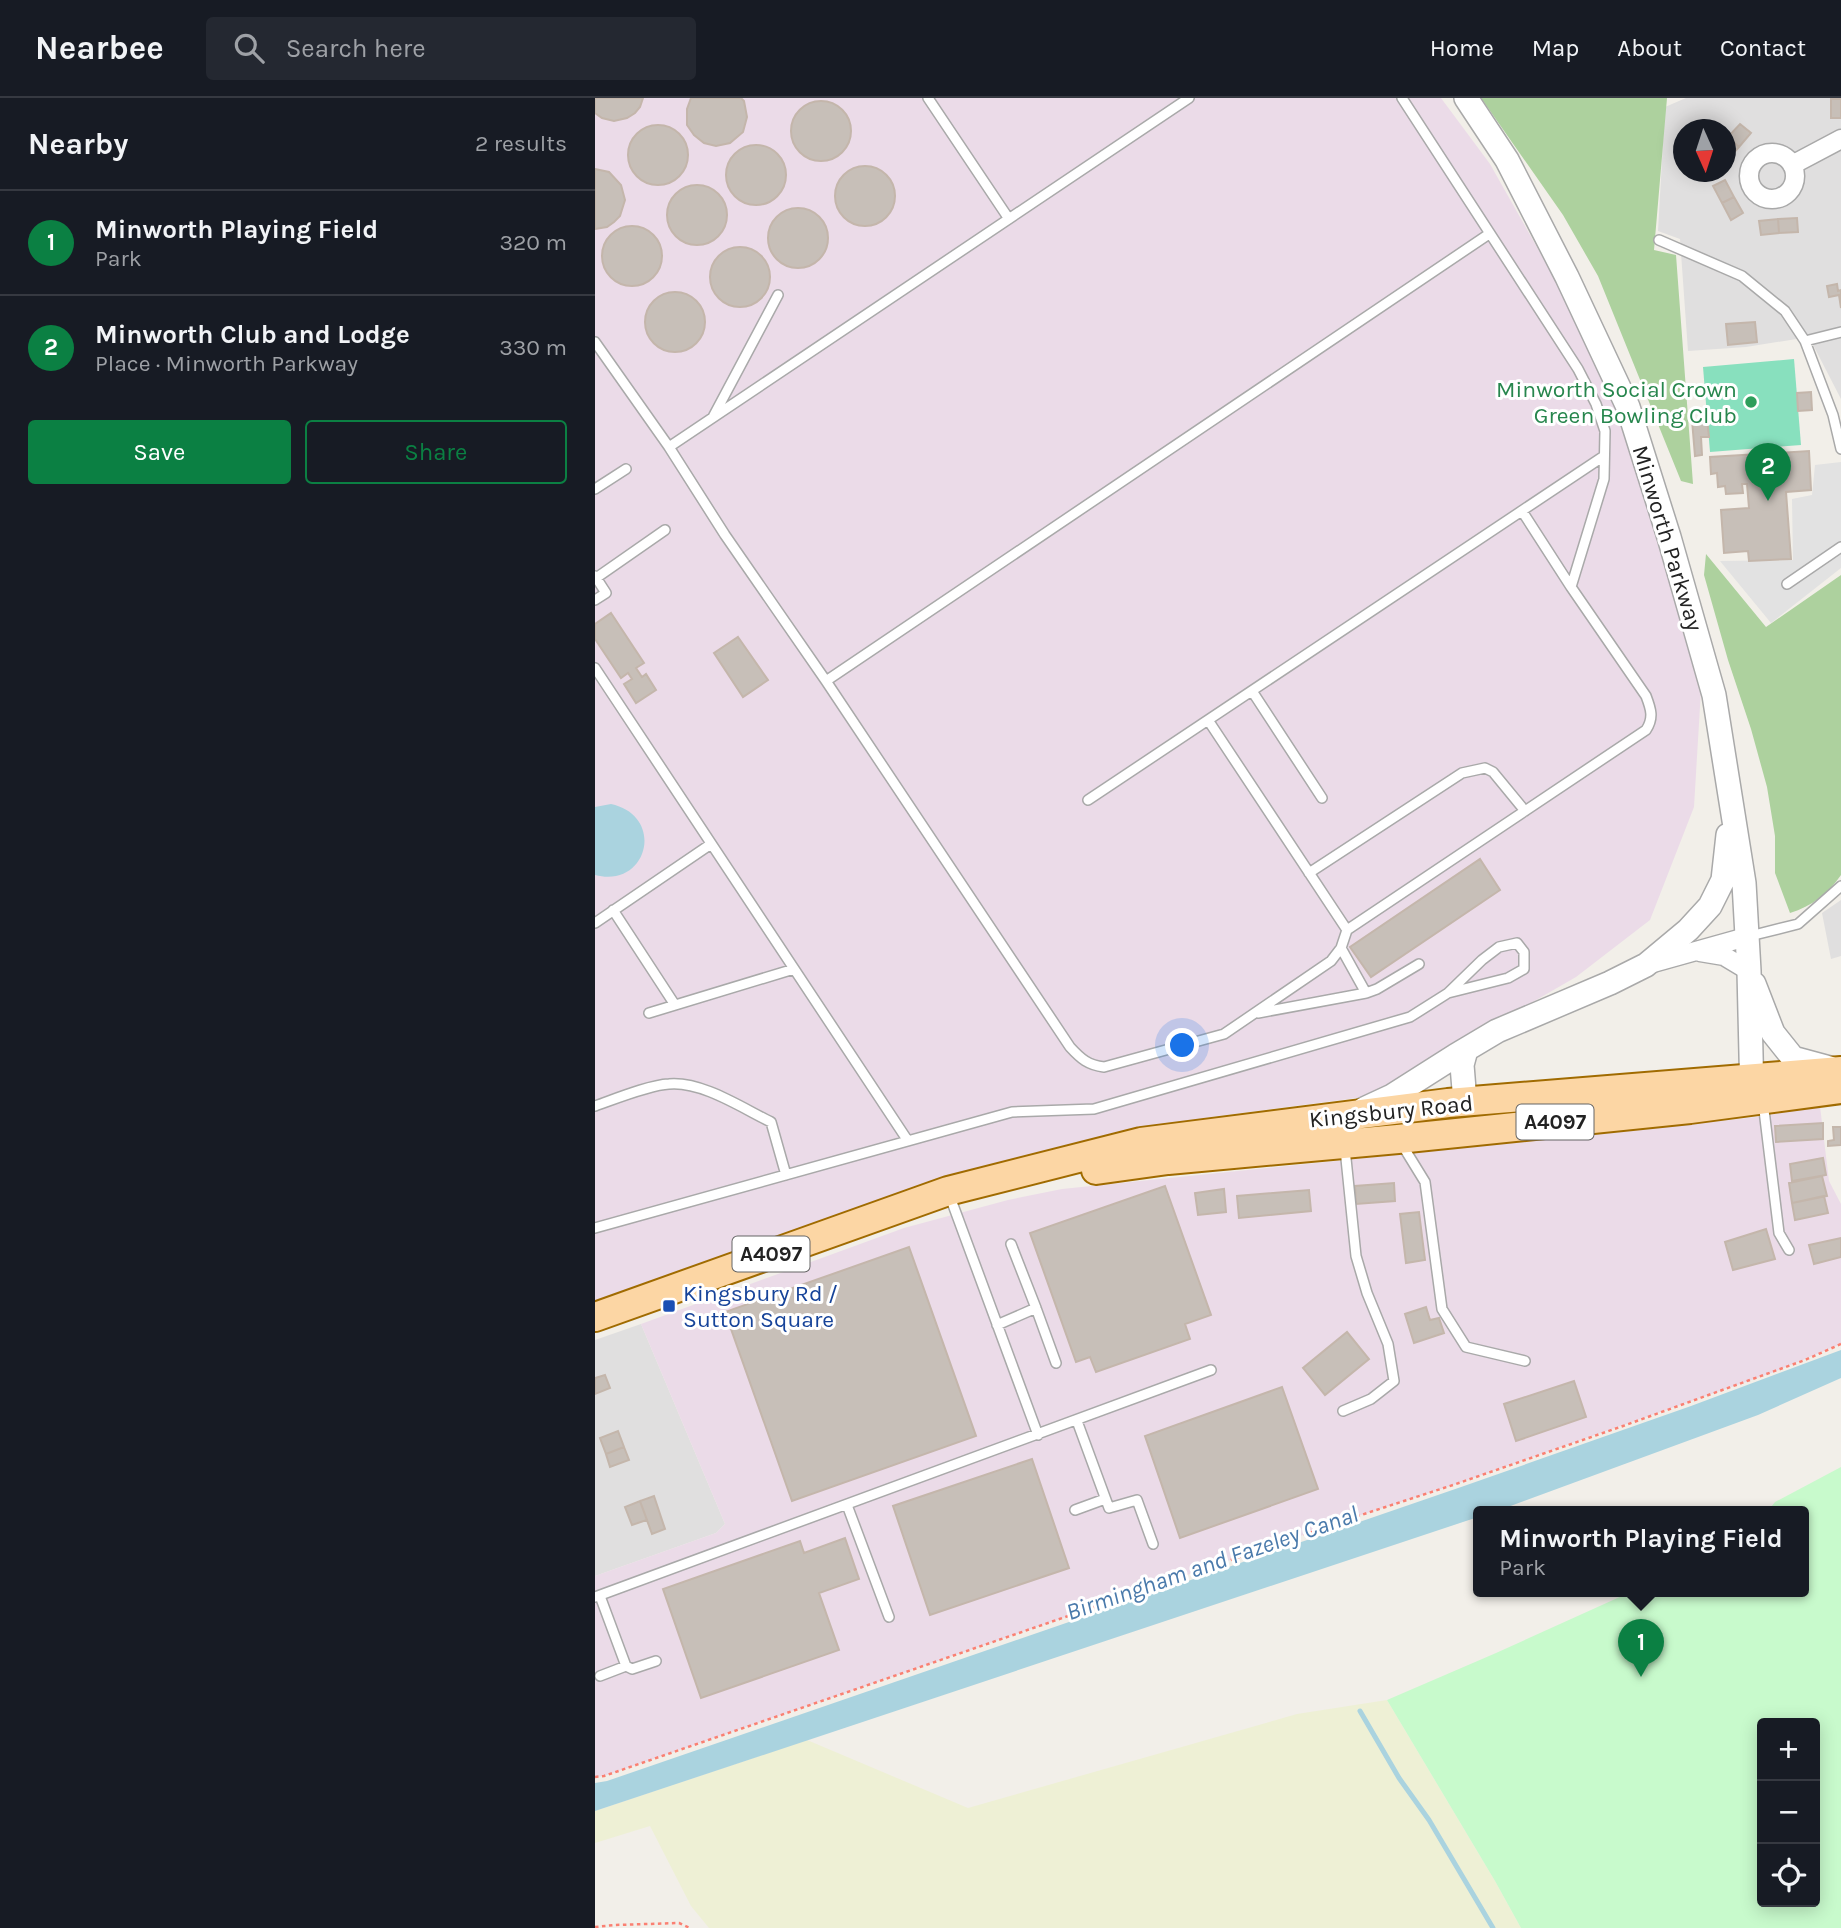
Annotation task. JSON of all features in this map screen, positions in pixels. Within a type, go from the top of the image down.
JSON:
[{"type":"main road","name":"Kingsbury Road","points":[[948,1191],[1168,1160],[1656,1112],[1755,1094],[1841,1072]]},
{"type":"main road","name":"Kingsbury Road","points":[[595,1317],[948,1191],[1141,1142],[1465,1102],[1841,1089]]},
{"type":"main road","points":[[1465,1102],[1476,1112],[1490,1114],[1606,1104],[1656,1112]]},
{"type":"main road","points":[[1398,1139],[1428,1105]]},
{"type":"main road","points":[[1141,1142],[1215,1142],[1393,1124],[1398,1139]]},
{"type":"street","name":"Minworth Parkway","points":[[1466,98],[1507,160],[1567,277],[1628,407],[1669,537],[1714,695],[1744,883],[1749,971],[1749,1045],[1755,1094]]},
{"type":"street","points":[[1792,165],[1841,139]]},
{"type":"street","name":"Minworth Parkway","points":[[1353,1114],[1392,1096],[1497,1031],[1610,984],[1646,965],[1688,930],[1710,906],[1723,880],[1731,807]]},
{"type":"street","points":[[1646,965],[1746,936]]},
{"type":"street","points":[[1693,951],[1724,956],[1749,971]]},
{"type":"street","name":"Minworth Parkway","points":[[1749,971],[1773,1033],[1793,1058],[1841,1072]]},
{"type":"street","points":[[1465,1102],[1462,1066],[1466,1050]]},
{"type":"lane","points":[[928,98],[1009,219]]},
{"type":"lane","points":[[935,109],[940,98]]},
{"type":"lane","points":[[669,447],[1189,98]]},
{"type":"lane","points":[[1402,98],[1578,369],[1596,404],[1605,431],[1604,479],[1571,587]]},
{"type":"lane","points":[[826,681],[1489,234]]},
{"type":"lane","points":[[1660,240],[1742,276],[1784,311],[1805,341],[1833,415],[1841,449]]},
{"type":"lane","points":[[712,418],[778,296]]},
{"type":"lane","points":[[1805,341],[1841,332]]},
{"type":"lane","points":[[595,342],[669,447],[1063,1036],[1081,1059],[1091,1065],[1104,1067],[1224,1034],[1331,961],[1341,948],[1347,930],[1646,730],[1651,722],[1651,710],[1646,696],[1522,511]]},
{"type":"lane","points":[[1087,800],[1604,456]]},
{"type":"lane","points":[[595,489],[626,469]]},
{"type":"lane","points":[[595,600],[605,593],[596,577],[665,530]]},
{"type":"lane","points":[[1787,584],[1841,547]]},
{"type":"lane","points":[[595,669],[908,1141]]},
{"type":"lane","points":[[1252,691],[1322,798]]},
{"type":"lane","points":[[1208,720],[1347,930]]},
{"type":"lane","points":[[1309,873],[1462,773],[1485,768],[1493,772],[1525,811]]},
{"type":"lane","points":[[597,917],[613,910],[712,844]]},
{"type":"lane","points":[[1746,936],[1798,924],[1841,886]]},
{"type":"lane","points":[[613,910],[675,1005]]},
{"type":"lane","points":[[595,1228],[1012,1112],[1094,1109],[1410,1017],[1448,993],[1499,947],[1517,943],[1524,952],[1524,969],[1508,978],[1448,993]]},
{"type":"lane","points":[[1341,948],[1366,993]]},
{"type":"lane","points":[[1255,1013],[1366,993],[1419,964]]},
{"type":"lane","points":[[649,1013],[794,969]]},
{"type":"lane","points":[[595,1106],[666,1084],[684,1083],[710,1092],[771,1122],[786,1175]]},
{"type":"lane","points":[[1755,1094],[1779,1233],[1789,1250]]},
{"type":"lane","points":[[1398,1139],[1425,1182],[1442,1309],[1467,1347],[1525,1362]]},
{"type":"lane","points":[[1343,1411],[1371,1399],[1394,1381],[1388,1345],[1367,1293],[1356,1256],[1344,1144]]},
{"type":"lane","points":[[948,1191],[1038,1435]]},
{"type":"lane","points":[[1011,1244],[1056,1363]]},
{"type":"lane","points":[[997,1325],[1036,1308]]},
{"type":"lane","points":[[656,1661],[632,1669],[626,1666],[597,1597],[1211,1370]]},
{"type":"lane","points":[[1077,1420],[1109,1508],[1137,1500],[1153,1544]]},
{"type":"lane","points":[[1075,1510],[1105,1499]]},
{"type":"lane","points":[[847,1505],[889,1617]]},
{"type":"lane","points":[[600,1676],[626,1666]]},
{"type":"path","points":[[595,1777],[1453,1485],[1774,1372],[1841,1344]]},
{"type":"path","points":[[595,1927],[679,1923],[690,1928]]},
{"type":"shaded area","points":[[595,98],[1441,98],[1490,164],[1556,281],[1618,409],[1701,690],[1694,807],[1650,920],[1576,977],[1484,1030],[1387,1094],[1211,1117],[947,1180],[595,1302]]},
{"type":"shaded area","points":[[1686,98],[1841,98],[1841,399],[1809,337],[1746,347],[1688,351],[1680,239],[1658,231],[1665,107]]},
{"type":"shaded area","points":[[1841,462],[1841,568],[1771,623],[1720,561],[1793,560],[1792,499],[1812,495],[1815,465]]},
{"type":"shaded area","points":[[1841,900],[1841,956],[1831,959],[1822,913]]},
{"type":"shaded area","points":[[1820,1106],[1829,1181],[1841,1204],[1841,1344],[1774,1372],[1453,1485],[595,1777],[595,1576],[716,1533],[725,1524],[641,1324],[904,1228],[1008,1200],[1062,1189],[1649,1129],[1756,1117]]},
{"type":"shaded area","points":[[641,1324],[725,1524],[716,1533],[595,1576],[595,1340]]},
{"type":"green space","points":[[1481,98],[1667,98],[1654,250],[1676,255],[1693,484],[1681,481],[1598,276],[1563,215]]},
{"type":"green space","name":"Minworth Social Crown Green Bowling Club","points":[[1794,359],[1801,445],[1710,452],[1703,367]]},
{"type":"green space","points":[[1706,554],[1766,627],[1841,575],[1841,875],[1819,898],[1790,913],[1775,873],[1775,836],[1767,787],[1704,575]]},
{"type":"green space","points":[[1841,1467],[1841,1928],[1521,1928],[1387,1700],[1620,1597],[1809,1597],[1809,1506],[1772,1506]]},
{"type":"green space","points":[[1387,1700],[1521,1928],[709,1928],[691,1906],[650,1826],[595,1843],[595,1811],[807,1740],[968,1808],[1297,1714]]},
{"type":"water","points":[[611,804],[628,811],[639,822],[644,835],[643,849],[638,862],[628,872],[613,876],[595,875],[595,807]]},
{"type":"water","points":[[1841,1350],[1841,1378],[1758,1415],[1511,1506],[1473,1506],[1473,1519],[595,1811],[595,1783],[1691,1406]]},
{"type":"building","points":[[595,98],[643,98],[635,113],[614,121],[595,113]]},
{"type":"building","points":[[691,98],[741,98],[747,117],[743,132],[730,143],[716,146],[704,143],[687,125],[687,109]]},
{"type":"building","points":[[1831,99],[1841,99],[1841,118],[1831,118]]},
{"type":"building","points":[[815,101],[827,101],[846,114],[851,131],[849,143],[838,156],[827,161],[815,161],[796,148],[791,137],[791,125],[804,106]]},
{"type":"building","points":[[1740,124],[1751,133],[1739,147],[1736,144],[1736,128]]},
{"type":"building","points":[[652,125],[664,125],[683,138],[688,155],[686,167],[675,180],[664,185],[652,185],[633,172],[628,161],[628,149],[641,130]]},
{"type":"building","points":[[750,145],[762,145],[781,158],[786,175],[784,187],[773,200],[762,205],[750,205],[731,192],[726,181],[726,169],[739,150]]},
{"type":"building","points":[[859,166],[871,166],[890,179],[895,196],[893,208],[882,221],[871,226],[859,226],[840,213],[835,202],[835,190],[848,171]]},
{"type":"building","points":[[595,169],[609,172],[621,185],[625,200],[620,216],[614,222],[607,227],[595,229]]},
{"type":"building","points":[[1726,182],[1734,197],[1722,203],[1713,186]]},
{"type":"building","points":[[691,185],[703,185],[722,198],[727,215],[725,227],[714,240],[703,245],[691,245],[672,232],[667,221],[667,209],[680,190]]},
{"type":"building","points":[[1734,197],[1743,213],[1731,220],[1722,203]]},
{"type":"building","points":[[792,208],[804,208],[823,221],[828,238],[826,250],[815,263],[804,268],[792,268],[773,255],[768,244],[768,232],[781,213]]},
{"type":"building","points":[[1797,218],[1798,232],[1779,233],[1778,219]]},
{"type":"building","points":[[1778,219],[1779,233],[1761,235],[1759,221]]},
{"type":"building","points":[[626,226],[638,226],[657,239],[662,256],[660,268],[649,281],[638,286],[626,286],[607,273],[602,262],[602,250],[615,231]]},
{"type":"building","points":[[740,247],[752,249],[765,260],[770,277],[768,289],[757,302],[740,307],[728,305],[715,294],[710,277],[712,265],[723,252]]},
{"type":"building","points":[[1837,284],[1838,291],[1841,290],[1841,308],[1839,295],[1829,297],[1827,286]]},
{"type":"building","points":[[669,292],[681,292],[700,305],[705,322],[703,334],[692,347],[681,352],[669,352],[650,339],[645,328],[645,316],[658,297]]},
{"type":"building","points":[[1755,322],[1757,342],[1728,345],[1726,324]]},
{"type":"building","points":[[1811,392],[1812,410],[1798,411],[1797,393]]},
{"type":"building","points":[[1707,419],[1709,437],[1701,437],[1702,455],[1695,456],[1692,420]]},
{"type":"building","points":[[1809,451],[1811,490],[1786,492],[1791,559],[1749,561],[1748,551],[1724,553],[1721,510],[1749,508],[1747,484],[1742,484],[1743,493],[1726,494],[1725,486],[1718,487],[1717,473],[1711,474],[1710,457]]},
{"type":"building","points":[[611,613],[644,663],[636,668],[642,677],[646,674],[656,690],[636,703],[624,684],[632,679],[628,673],[621,678],[595,639],[595,624]]},
{"type":"building","points":[[738,637],[768,680],[743,697],[714,653]]},
{"type":"building","points":[[1480,859],[1500,890],[1371,977],[1350,947]]},
{"type":"building","points":[[1823,1123],[1823,1139],[1776,1142],[1775,1126]]},
{"type":"building","points":[[1833,1127],[1841,1127],[1841,1145],[1828,1146],[1828,1141],[1834,1140]]},
{"type":"building","points":[[1823,1158],[1826,1175],[1792,1181],[1790,1164]]},
{"type":"building","points":[[1822,1176],[1827,1196],[1792,1203],[1789,1183]]},
{"type":"building","points":[[1394,1183],[1395,1201],[1356,1204],[1355,1186]]},
{"type":"building","points":[[1165,1186],[1211,1315],[1185,1324],[1190,1339],[1096,1372],[1090,1357],[1076,1362],[1030,1233]]},
{"type":"building","points":[[1224,1189],[1226,1212],[1198,1215],[1195,1193]]},
{"type":"building","points":[[1309,1190],[1311,1211],[1239,1218],[1237,1196]]},
{"type":"building","points":[[1824,1196],[1828,1213],[1795,1220],[1792,1203]]},
{"type":"building","points":[[1419,1212],[1425,1260],[1406,1263],[1400,1214]]},
{"type":"building","points":[[1766,1229],[1775,1259],[1733,1270],[1725,1242]]},
{"type":"building","points":[[1841,1238],[1841,1257],[1814,1264],[1809,1245]]},
{"type":"building","points":[[909,1247],[976,1436],[792,1501],[725,1312]]},
{"type":"building","points":[[1426,1307],[1430,1320],[1439,1318],[1444,1333],[1414,1343],[1405,1314]]},
{"type":"building","points":[[1347,1332],[1369,1359],[1325,1395],[1303,1368]]},
{"type":"building","points":[[605,1375],[610,1388],[595,1394],[595,1378]]},
{"type":"building","points":[[1574,1381],[1586,1417],[1516,1441],[1504,1404]]},
{"type":"building","points":[[1282,1387],[1318,1489],[1180,1538],[1145,1436]]},
{"type":"building","points":[[618,1431],[624,1447],[606,1454],[600,1438]]},
{"type":"building","points":[[624,1447],[629,1460],[610,1467],[606,1454]]},
{"type":"building","points":[[1032,1459],[1069,1568],[930,1615],[893,1506]]},
{"type":"building","points":[[654,1496],[665,1529],[652,1534],[640,1501]]},
{"type":"building","points":[[640,1501],[647,1520],[632,1525],[625,1507]]},
{"type":"building","points":[[845,1538],[859,1579],[819,1593],[839,1650],[701,1698],[663,1589],[800,1541],[804,1553]]},
{"type":"waterway","points":[[1360,1711],[1493,1928]]},
{"type":"place","name":"Minworth Social Crown Green Bowling Club","points":[[1751,402]]},
{"type":"place","name":"Minworth Club and Lodge","points":[[1768,501]]},
{"type":"place","name":"Kingsbury Rd / Sutton Square","points":[[669,1306]]},
{"type":"place","name":"Minworth Playing Field","points":[[1641,1677]]},
{"type":"water label","name":"Birmingham and Fazeley Canal","points":[[1212,1563]]}]
